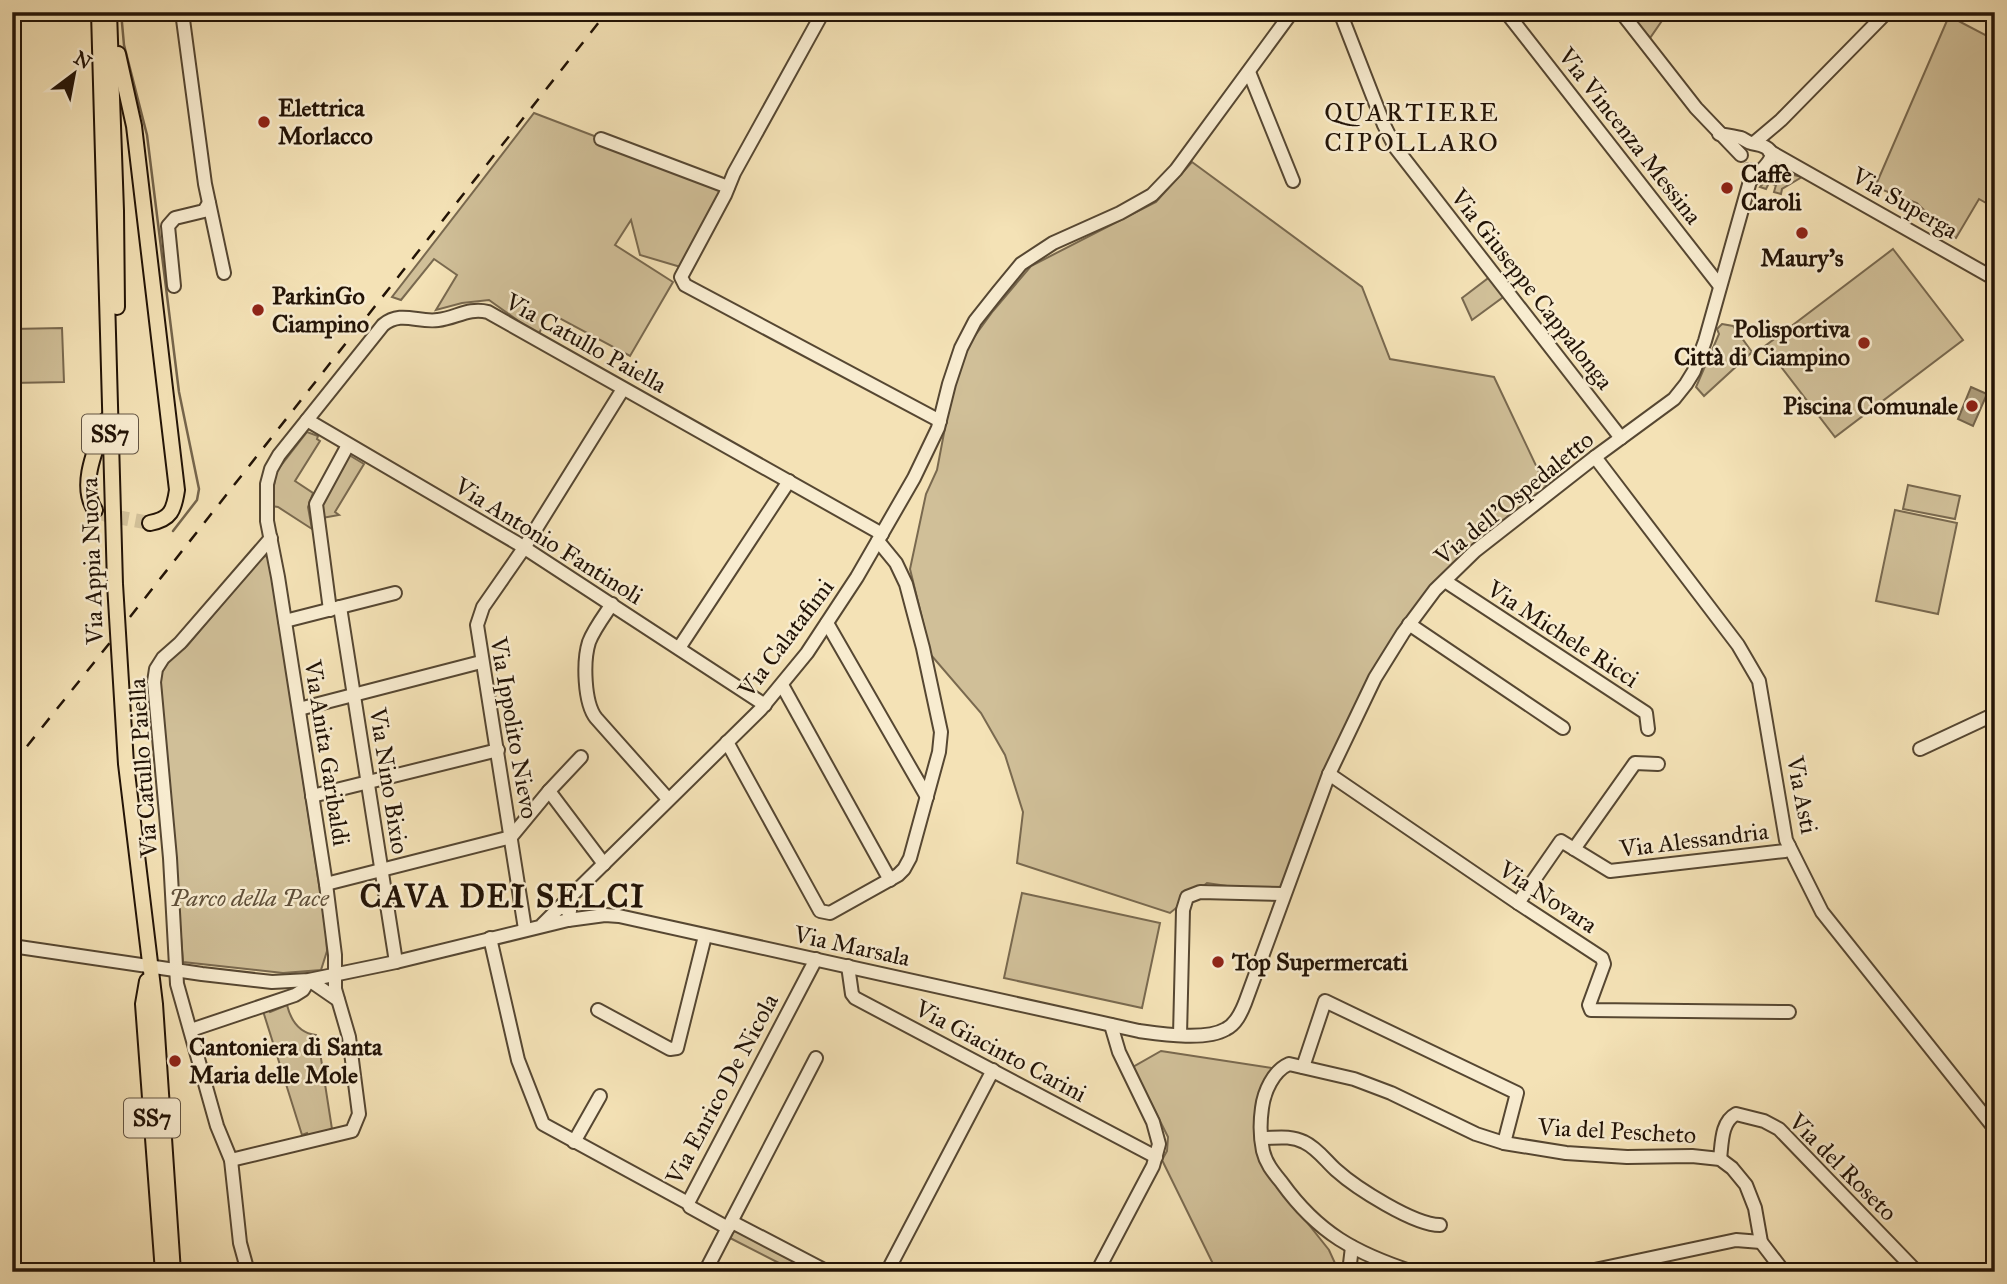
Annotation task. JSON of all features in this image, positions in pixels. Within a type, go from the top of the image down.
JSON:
[{"type":"main road","name":"Via Appia Nuova","points":[[106,15],[109,409],[115,584],[124,736],[155,1004],[173,1272]]},
{"type":"main road","name":"Via Appia Nuova","points":[[106,15],[116,211],[121,518],[135,763],[137,854]]},
{"type":"main road","points":[[106,15],[134,126],[177,490],[174,508],[162,521],[150,523]]},
{"type":"main road","points":[[95,510],[89,502],[88,486],[93,458],[109,409]]},
{"type":"main road","name":"Via Appia Nuova","points":[[149,965],[144,1004],[163,1272]]},
{"type":"street","points":[[182,12],[209,203],[224,274]]},
{"type":"street","points":[[823,12],[757,130],[681,277],[685,285],[940,421]]},
{"type":"street","name":"Via Calatafimi","points":[[525,929],[542,925],[566,912],[604,864],[782,685],[827,623],[880,538],[914,478],[940,421],[961,348],[975,321],[1021,264],[1053,243],[1120,213],[1152,195],[1176,170],[1292,12]]},
{"type":"street","name":"Via Giuseppe Cappalonga","points":[[1340,12],[1395,147],[1621,438]]},
{"type":"street","name":"Via Vincenza Messina","points":[[1506,12],[1720,286]]},
{"type":"street","points":[[1621,12],[1696,108],[1741,155],[1743,163],[1757,172],[1795,165]]},
{"type":"street","points":[[1741,155],[1745,147],[1761,146],[1781,120],[1887,12]]},
{"type":"street","points":[[1249,72],[1293,181]]},
{"type":"street","name":"Via Superga","points":[[1718,134],[1761,146],[1995,279]]},
{"type":"street","points":[[601,139],[728,187]]},
{"type":"street","points":[[1757,172],[1770,159],[1761,146]]},
{"type":"street","name":"Via dell'Ospedaletto","points":[[1111,1025],[1180,1035],[1220,1032],[1231,1026],[1239,1016],[1329,774],[1375,678],[1409,624],[1444,581],[1475,551],[1674,398],[1686,384],[1705,341],[1757,172]]},
{"type":"street","points":[[174,286],[168,226],[175,218],[204,211],[209,203]]},
{"type":"street","name":"Via Catullo Paiella","points":[[248,1272],[240,1243],[230,1160],[217,1126],[178,977],[154,675],[163,658],[180,643],[271,538],[266,493],[268,477],[279,455],[383,325],[401,317],[435,321],[470,310],[484,311],[789,481],[880,538],[906,584],[940,722],[940,748],[909,861],[900,873],[890,880]]},
{"type":"street","name":"Via Ippolito Nievo","points":[[525,929],[498,750],[481,662],[477,634],[479,615],[524,548],[623,388]]},
{"type":"street","name":"Via Antonio Fantinoli","points":[[307,420],[524,548],[765,705]]},
{"type":"street","name":"Via Nino Bixio","points":[[348,445],[317,500],[317,529],[354,694],[396,962]]},
{"type":"street","name":"Via Asti","points":[[1595,457],[1740,648],[1758,679],[1786,840],[1823,914],[1995,1129]]},
{"type":"street","points":[[679,648],[789,481]]},
{"type":"street","name":"Via Anita Garibaldi","points":[[230,1160],[345,1133],[355,1127],[359,1114],[349,1037],[335,989],[335,955],[326,884],[271,538]]},
{"type":"street","name":"Via Michele Ricci","points":[[1444,581],[1646,713],[1648,729]]},
{"type":"street","points":[[285,621],[395,593]]},
{"type":"street","points":[[612,604],[587,648],[589,708],[668,799]]},
{"type":"street","points":[[827,623],[927,797]]},
{"type":"street","points":[[1409,624],[1563,728]]},
{"type":"street","points":[[299,709],[481,662]]},
{"type":"street","points":[[727,742],[817,909],[822,913],[830,913],[890,880],[782,685]]},
{"type":"street","points":[[1920,749],[1995,713]]},
{"type":"street","points":[[312,796],[498,750]]},
{"type":"street","points":[[326,884],[511,837],[581,757]]},
{"type":"street","points":[[1518,903],[1558,842],[1562,841],[1574,849],[1635,763],[1658,764]]},
{"type":"street","name":"Via Novara","points":[[1329,774],[1603,959],[1604,966],[1589,1005],[1591,1010],[1789,1012]]},
{"type":"street","points":[[549,791],[604,864]]},
{"type":"street","name":"Via Alessandria","points":[[1574,849],[1610,872],[1785,851],[1789,846]]},
{"type":"street","points":[[1180,1035],[1183,910],[1187,897],[1200,892],[1283,894]]},
{"type":"street","name":"Via Marsala","points":[[566,912],[583,917],[613,915],[1111,1025]]},
{"type":"street","points":[[12,946],[149,965],[178,977],[257,981],[309,980],[396,962],[525,929]]},
{"type":"street","points":[[598,1010],[670,1049],[677,1048],[705,936]]},
{"type":"street","name":"Via Enrico De Nicola","points":[[490,938],[518,1060],[539,1117],[548,1128],[688,1203],[816,959]]},
{"type":"street","name":"Via Giacinto Carini","points":[[848,966],[854,997],[1156,1157]]},
{"type":"street","points":[[309,980],[338,1000]]},
{"type":"street","points":[[191,1030],[295,995],[303,990],[309,980]]},
{"type":"street","points":[[1413,1272],[1330,1235],[1295,1201],[1270,1168],[1263,1151],[1263,1100],[1281,1068],[1289,1064],[1303,1067],[1325,1001],[1517,1093],[1504,1143]]},
{"type":"street","points":[[1097,1272],[1156,1157],[1159,1144],[1155,1128],[1119,1052],[1111,1025]]},
{"type":"street","points":[[705,1272],[816,1058]]},
{"type":"street","name":"Via del Pescheto","points":[[1303,1067],[1354,1079],[1391,1093],[1475,1134],[1504,1143],[1566,1153],[1720,1159],[1740,1176],[1749,1191],[1761,1242]]},
{"type":"street","points":[[887,1272],[993,1070]]},
{"type":"street","points":[[574,1142],[600,1096]]},
{"type":"street","name":"Via del Roseto","points":[[1720,1159],[1725,1125],[1729,1118],[1736,1114],[1765,1121],[1779,1129],[1917,1272]]},
{"type":"street","points":[[1262,1138],[1287,1137],[1306,1143],[1335,1170],[1372,1196],[1419,1220],[1440,1226]]},
{"type":"street","points":[[688,1203],[690,1207],[828,1272]]},
{"type":"street","points":[[1585,1272],[1736,1240],[1761,1242],[1784,1272]]},
{"type":"street","points":[[1349,1272],[1352,1247]]},
{"type":"green space","points":[[1628,12],[1668,12],[1650,38]]},
{"type":"green space","points":[[1949,16],[1995,40],[1995,208],[1979,199],[1956,238],[1947,233],[1917,203],[1875,187]]},
{"type":"green space","points":[[534,113],[728,187],[684,268],[640,255],[631,220],[615,245],[673,282],[630,356],[550,313],[538,335],[489,300],[436,310],[457,275],[434,259],[401,300],[392,297]]},
{"type":"green space","points":[[1192,162],[1362,287],[1390,359],[1494,377],[1549,493],[1444,581],[1375,678],[1283,894],[1207,883],[1170,913],[1017,863],[1023,812],[1005,755],[981,713],[931,655],[910,569],[926,494],[937,470],[958,359],[993,311],[1031,266],[1156,202]]},
{"type":"green space","points":[[1785,173],[1802,177],[1782,189],[1781,194],[1774,192],[1776,185],[1769,183],[1766,189],[1760,187],[1769,177]]},
{"type":"green space","name":"Polisportiva Città di Ciampino","points":[[1893,249],[1963,340],[1835,437],[1765,346]]},
{"type":"green space","points":[[1491,276],[1506,295],[1472,320],[1462,298]]},
{"type":"green space","points":[[1722,324],[1733,326],[1752,352],[1704,396],[1696,387],[1719,334],[1717,329]]},
{"type":"green space","points":[[62,328],[64,382],[12,383],[12,329]]},
{"type":"green space","points":[[307,432],[318,436],[320,441],[295,481],[313,493],[308,507],[312,529],[278,507],[271,506],[276,472]]},
{"type":"green space","points":[[349,455],[364,464],[335,512],[339,515],[322,518],[321,503]]},
{"type":"green space","points":[[1908,485],[1960,496],[1955,519],[1903,509]]},
{"type":"green space","points":[[1895,510],[1957,523],[1938,614],[1876,601]]},
{"type":"green space","name":"Parco della Pace","points":[[266,556],[270,561],[326,931],[327,951],[321,970],[283,973],[183,962],[160,675],[171,658],[187,646],[262,557]]},
{"type":"green space","points":[[1022,893],[1160,923],[1142,1008],[1004,978]]},
{"type":"green space","points":[[287,1005],[297,1025],[305,1032],[316,1035],[318,1039],[332,1129],[308,1136],[307,1133],[302,1135],[263,1011],[270,1012]]},
{"type":"green space","points":[[1161,1051],[1272,1068],[1255,1130],[1294,1206],[1329,1250],[1339,1272],[1217,1272],[1162,1160],[1167,1151],[1168,1137],[1133,1067]]},
{"type":"green space","points":[[734,1230],[813,1272],[775,1272],[779,1263],[730,1238]]},
{"type":"shaded area","name":"Piscina Comunale","points":[[1971,387],[1987,394],[1973,426],[1958,419]]},
{"type":"waterway","points":[[121,12],[124,45],[147,135],[179,392],[199,489],[197,500],[173,531]]},
{"type":"tunnel","points":[[95,510],[106,515],[150,523]]},
{"type":"railway","points":[[130,617],[607,12]]},
{"type":"railway","points":[[12,765],[112,640]]},
{"type":"place","name":"Elettrica Morlacco","points":[[264,122]]},
{"type":"place","name":"Caffè Caroli","points":[[1727,188]]},
{"type":"place","name":"Maury's","points":[[1802,233]]},
{"type":"place","name":"ParkinGo Ciampino","points":[[258,310]]},
{"type":"place","name":"Polisportiva Città di Ciampino","points":[[1864,343]]},
{"type":"place","name":"Piscina Comunale","points":[[1972,406]]},
{"type":"place","name":"Top Supermercati","points":[[1218,962]]},
{"type":"place","name":"Cantoniera di Santa Maria delle Mole","points":[[175,1061]]},
{"type":"district","name":"QUARTIERE CIPOLLARO","points":[[1412,127]]},
{"type":"district","name":"CAVA DEI SELCI","points":[[503,896]]}]
